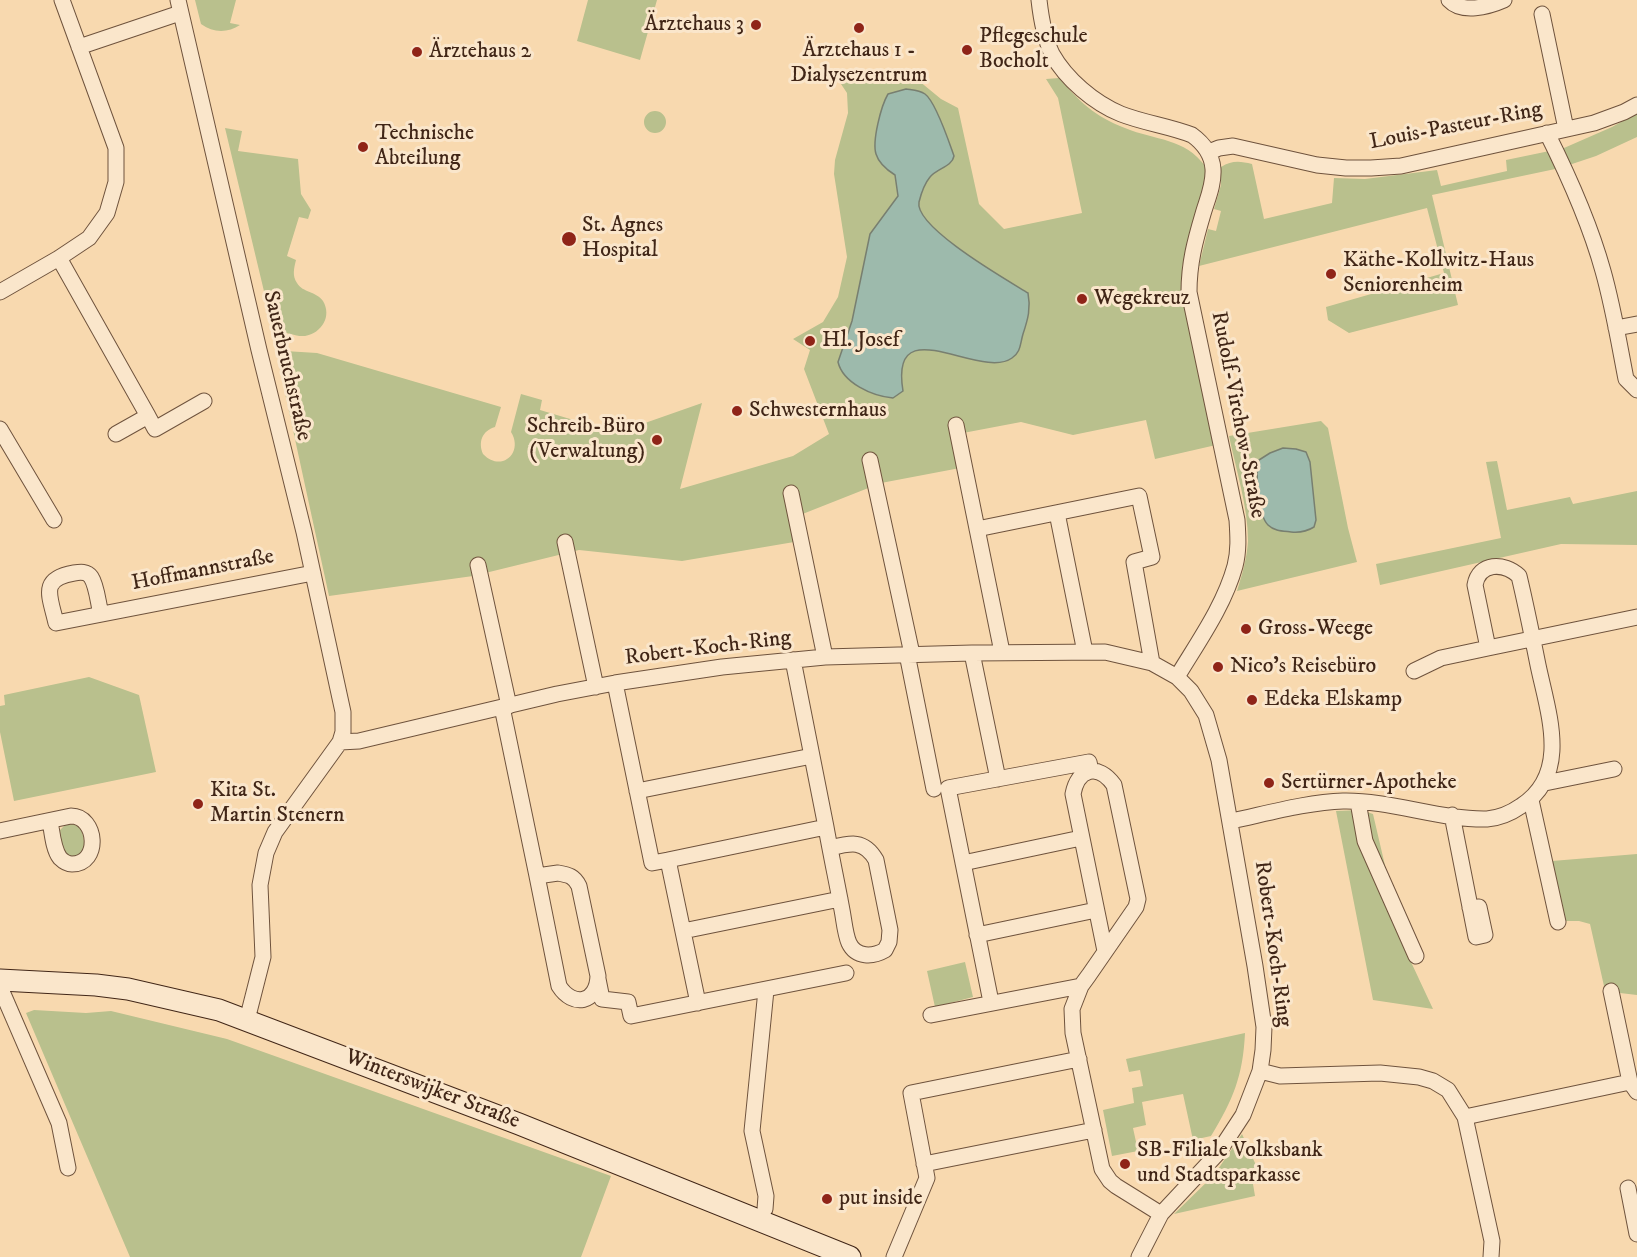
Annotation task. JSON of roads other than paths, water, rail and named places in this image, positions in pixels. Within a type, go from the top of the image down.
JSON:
[{"type":"main road","name":"Winterswijker Straße","points":[[0,980],[128,989],[219,1010],[519,1124],[850,1257]]},
{"type":"street","points":[[0,291],[59,258],[88,238],[107,213],[116,182],[116,148],[62,0]]},
{"type":"street","points":[[1039,0],[1043,27],[1051,52],[1059,65],[1093,98],[1120,113],[1192,135],[1209,152]]},
{"type":"street","points":[[1449,0],[1460,8],[1468,9],[1504,0]]},
{"type":"street","points":[[80,47],[179,6]]},
{"type":"street","name":"Sauerbruchstraße","points":[[179,6],[313,573],[343,712],[343,732],[340,742]]},
{"type":"street","name":"Louis-Pasteur-Ring","points":[[1542,14],[1566,129]]},
{"type":"street","name":"Louis-Pasteur-Ring","points":[[1209,152],[1233,146],[1317,165],[1346,168],[1401,166],[1594,123],[1637,105]]},
{"type":"street","points":[[1547,134],[1562,164],[1595,247],[1603,270],[1626,379],[1637,390]]},
{"type":"street","name":"Rudolf-Virchow-Straße","points":[[1177,677],[1224,596],[1236,565],[1239,543],[1235,509],[1189,291],[1189,268],[1212,186],[1213,169],[1209,152]]},
{"type":"street","points":[[59,258],[155,429],[204,401]]},
{"type":"street","points":[[1616,328],[1637,324]]},
{"type":"street","points":[[116,434],[148,416]]},
{"type":"street","points":[[956,425],[1002,652]]},
{"type":"street","points":[[0,429],[54,520]]},
{"type":"street","points":[[870,460],[934,789]]},
{"type":"street","name":"Robert-Koch-Ring","points":[[791,493],[825,657]]},
{"type":"street","points":[[977,529],[1139,496],[1152,557],[1134,562],[1152,663]]},
{"type":"street","points":[[1057,513],[1084,652]]},
{"type":"street","name":"Robert-Koch-Ring","points":[[566,542],[596,687]]},
{"type":"street","points":[[478,565],[559,986],[565,995],[583,1000],[593,994],[598,986],[598,976]]},
{"type":"street","points":[[1231,821],[1331,802],[1358,802],[1489,819],[1509,813],[1531,800],[1545,783],[1551,756],[1552,734],[1518,576],[1512,569],[1497,566],[1480,571],[1476,577],[1475,585],[1488,648]]},
{"type":"street","name":"Hoffmannstraße","points":[[100,614],[313,573]]},
{"type":"street","points":[[1414,671],[1441,658],[1637,617]]},
{"type":"street","points":[[972,652],[998,780]]},
{"type":"street","name":"Robert-Koch-Ring","points":[[340,742],[360,741],[505,706],[615,683],[722,667],[825,657],[972,652],[1105,652],[1152,663],[1177,677],[1191,691],[1206,715],[1219,760],[1264,1027],[1260,1071],[1243,1115],[1218,1153],[1161,1214],[1139,1257]]},
{"type":"street","points":[[793,660],[840,899],[849,943],[861,954],[868,956],[885,950],[889,942],[890,930],[876,860],[870,850],[860,845],[849,844],[830,848]]},
{"type":"street","points":[[615,683],[652,863],[826,827]]},
{"type":"street","points":[[247,1020],[263,957],[260,885],[266,853],[275,832],[340,742]]},
{"type":"street","points":[[637,791],[812,756]]},
{"type":"street","points":[[991,1002],[948,788],[1089,762],[1091,771]]},
{"type":"street","points":[[1545,783],[1614,769]]},
{"type":"street","points":[[1105,951],[1073,794],[1075,782],[1082,775],[1091,771],[1101,772],[1114,785],[1138,899],[1136,907],[1081,986],[1072,1009],[1073,1033],[1100,1162],[1110,1181],[1161,1214]]},
{"type":"street","points":[[1531,800],[1558,922]]},
{"type":"street","points":[[1358,802],[1365,841],[1416,956]]},
{"type":"street","points":[[1452,815],[1470,908]]},
{"type":"street","points":[[0,831],[50,821]]},
{"type":"street","points":[[963,863],[1081,838]]},
{"type":"street","points":[[668,860],[698,1003]]},
{"type":"street","points":[[537,876],[558,873],[568,874],[575,879],[579,886],[602,999],[628,1002],[631,1016],[846,973]]},
{"type":"street","points":[[683,931],[840,899]]},
{"type":"street","points":[[977,934],[1096,910]]},
{"type":"street","points":[[931,1015],[1081,986]]},
{"type":"street","points":[[0,987],[59,1123],[68,1168]]},
{"type":"street","points":[[765,1209],[766,1196],[752,1131],[766,990]]},
{"type":"street","points":[[1464,1117],[1635,1091],[1611,991]]},
{"type":"street","points":[[894,1257],[927,1178],[911,1093],[1079,1059]]},
{"type":"street","points":[[1260,1071],[1280,1076],[1380,1073],[1419,1077],[1433,1081],[1449,1090],[1464,1117],[1492,1241],[1491,1257]]},
{"type":"street","points":[[924,1164],[1094,1130]]},
{"type":"street","points":[[1628,1188],[1637,1234]]},
{"type":"place","name":"Ärztehaus 3","points":[[756,25]]},
{"type":"place","name":"Ärztehaus 1 - Dialysezentrum","points":[[859,28]]},
{"type":"place","name":"Pflegeschule Bocholt","points":[[967,50]]},
{"type":"place","name":"Ärztehaus 2","points":[[417,52]]},
{"type":"place","name":"Technische Abteilung","points":[[363,147]]},
{"type":"place","name":"St. Agnes Hospital","points":[[569,239]]},
{"type":"place","name":"Käthe-Kollwitz-Haus Seniorenheim","points":[[1331,274]]},
{"type":"place","name":"Wegekreuz","points":[[1082,299]]},
{"type":"place","name":"Hl. Josef","points":[[810,341]]},
{"type":"place","name":"Schwesternhaus","points":[[737,411]]},
{"type":"place","name":"Schreib-Büro (Verwaltung)","points":[[657,440]]},
{"type":"place","name":"Gross-Weege","points":[[1246,629]]},
{"type":"place","name":"Nico's Reisebüro","points":[[1218,667]]},
{"type":"place","name":"Edeka Elskamp","points":[[1252,700]]},
{"type":"place","name":"Sertürner-Apotheke","points":[[1269,783]]},
{"type":"place","name":"Kita St. Martin Stenern","points":[[198,804]]},
{"type":"place","name":"SB-Filiale Volksbank und Stadtsparkasse","points":[[1125,1164]]},
{"type":"place","name":"put inside","points":[[827,1199]]}]
